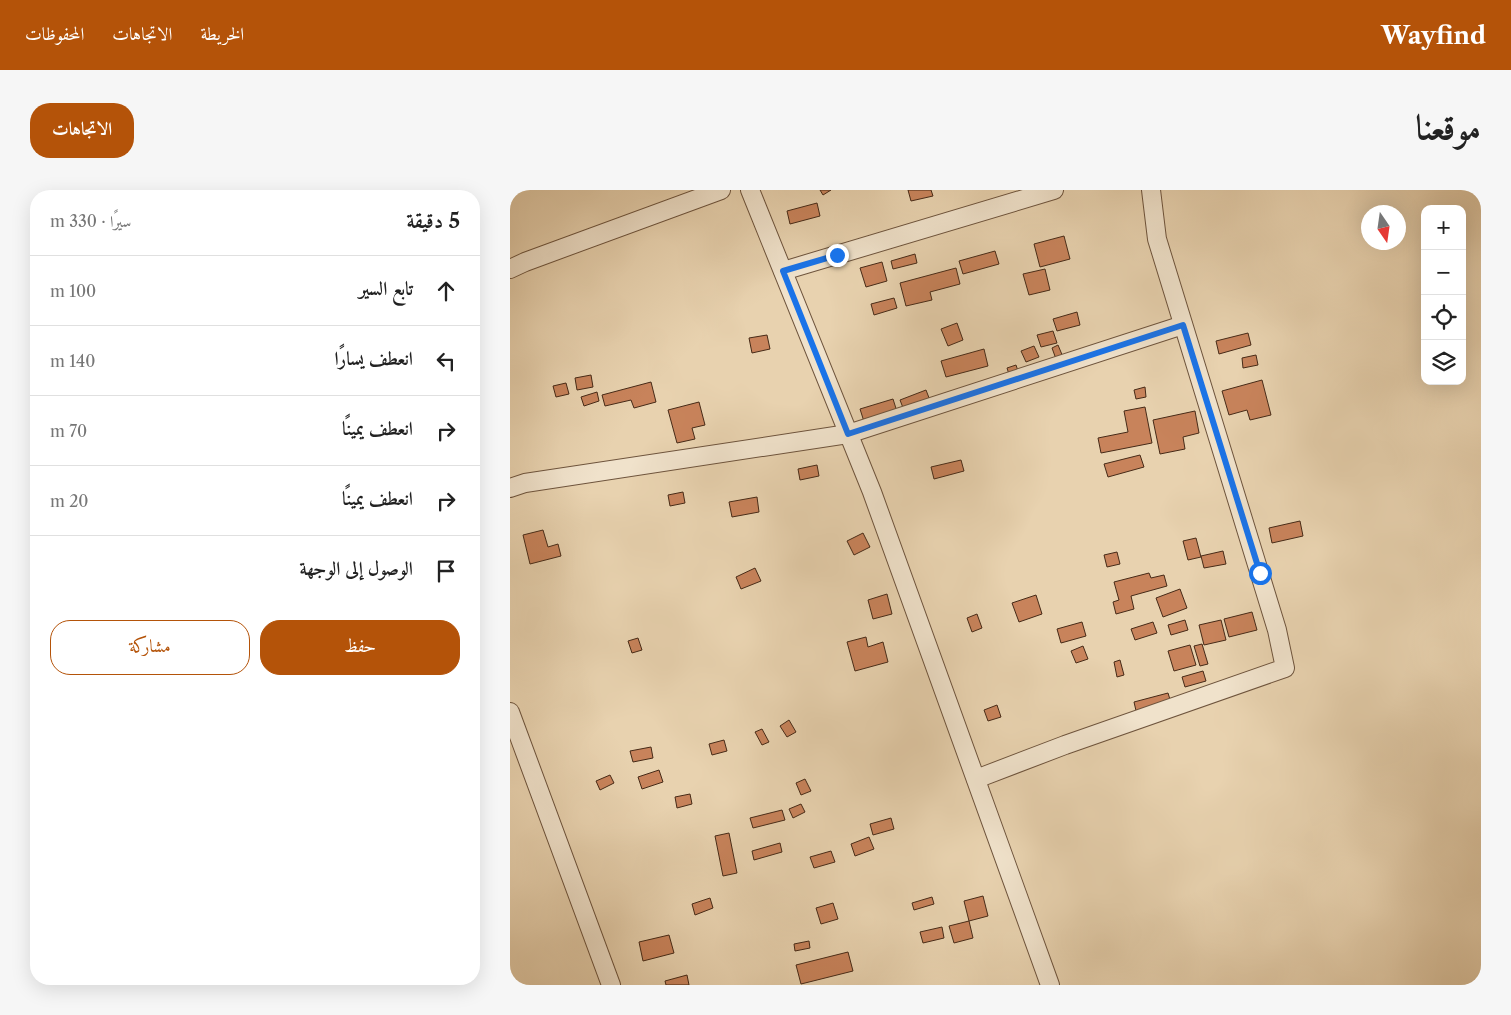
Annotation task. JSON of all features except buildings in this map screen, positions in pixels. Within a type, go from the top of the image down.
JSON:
[{"type":"street","points":[[510,269],[534,258],[721,190]]},
{"type":"street","points":[[750,190],[872,492],[1050,985]]},
{"type":"street","points":[[783,271],[1054,190]]},
{"type":"street","points":[[976,779],[1065,744],[1285,668],[1277,630],[1157,239],[1152,190]]},
{"type":"street","points":[[510,488],[525,483],[848,434],[1183,325]]},
{"type":"street","points":[[510,712],[611,985]]},
{"type":"route","points":[[837,255],[783,271],[848,434],[1183,325],[1260,573]]}]
